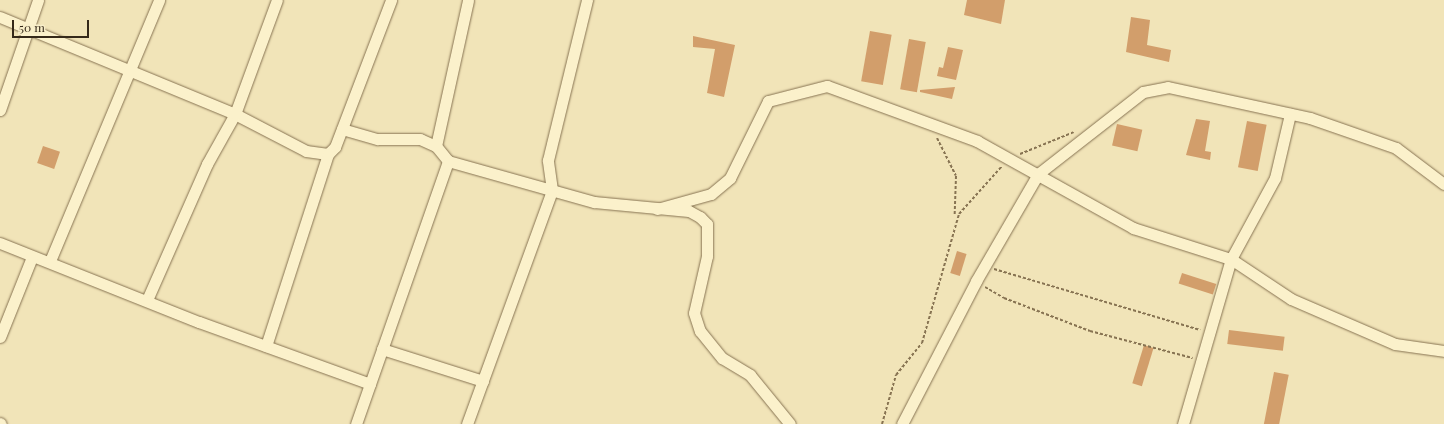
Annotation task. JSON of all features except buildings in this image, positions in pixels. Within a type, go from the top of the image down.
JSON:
[{"type":"street","points":[[0,110],[29,30],[38,0]]},
{"type":"street","points":[[50,262],[112,105],[131,72],[159,0]]},
{"type":"street","points":[[147,300],[207,164],[234,114],[277,0]]},
{"type":"street","points":[[266,346],[328,154],[342,129],[391,0]]},
{"type":"street","points":[[436,146],[468,0]]},
{"type":"street","points":[[467,424],[552,190],[548,160],[587,0]]},
{"type":"street","points":[[0,18],[234,114],[306,150],[328,154]]},
{"type":"street","points":[[657,209],[711,194],[730,178],[768,101],[827,86],[928,120],[1010,159],[1132,228],[1231,259],[1291,299],[1395,344],[1444,350]]},
{"type":"street","points":[[902,424],[976,281],[1038,174],[1097,126],[1143,92],[1168,88],[1290,114],[1396,148],[1444,184]]},
{"type":"street","points":[[1183,424],[1231,259],[1275,178],[1290,114]]},
{"type":"street","points":[[342,129],[378,139],[420,139],[436,146],[448,161],[594,202],[689,211],[707,224],[707,256],[694,313],[700,331],[722,358],[750,375],[790,424]]},
{"type":"street","points":[[356,424],[448,161]]},
{"type":"street","points":[[0,243],[32,257],[50,262],[266,346],[370,384]]},
{"type":"street","points":[[0,337],[32,257]]},
{"type":"street","points":[[382,349],[483,381]]},
{"type":"path","points":[[928,120],[956,176],[954,214]]},
{"type":"path","points":[[882,424],[896,375],[922,343],[959,214],[1010,159],[1051,139],[1097,126]]},
{"type":"path","points":[[985,266],[1210,332]]},
{"type":"path","points":[[976,281],[1004,298],[1090,331],[1202,361]]}]
